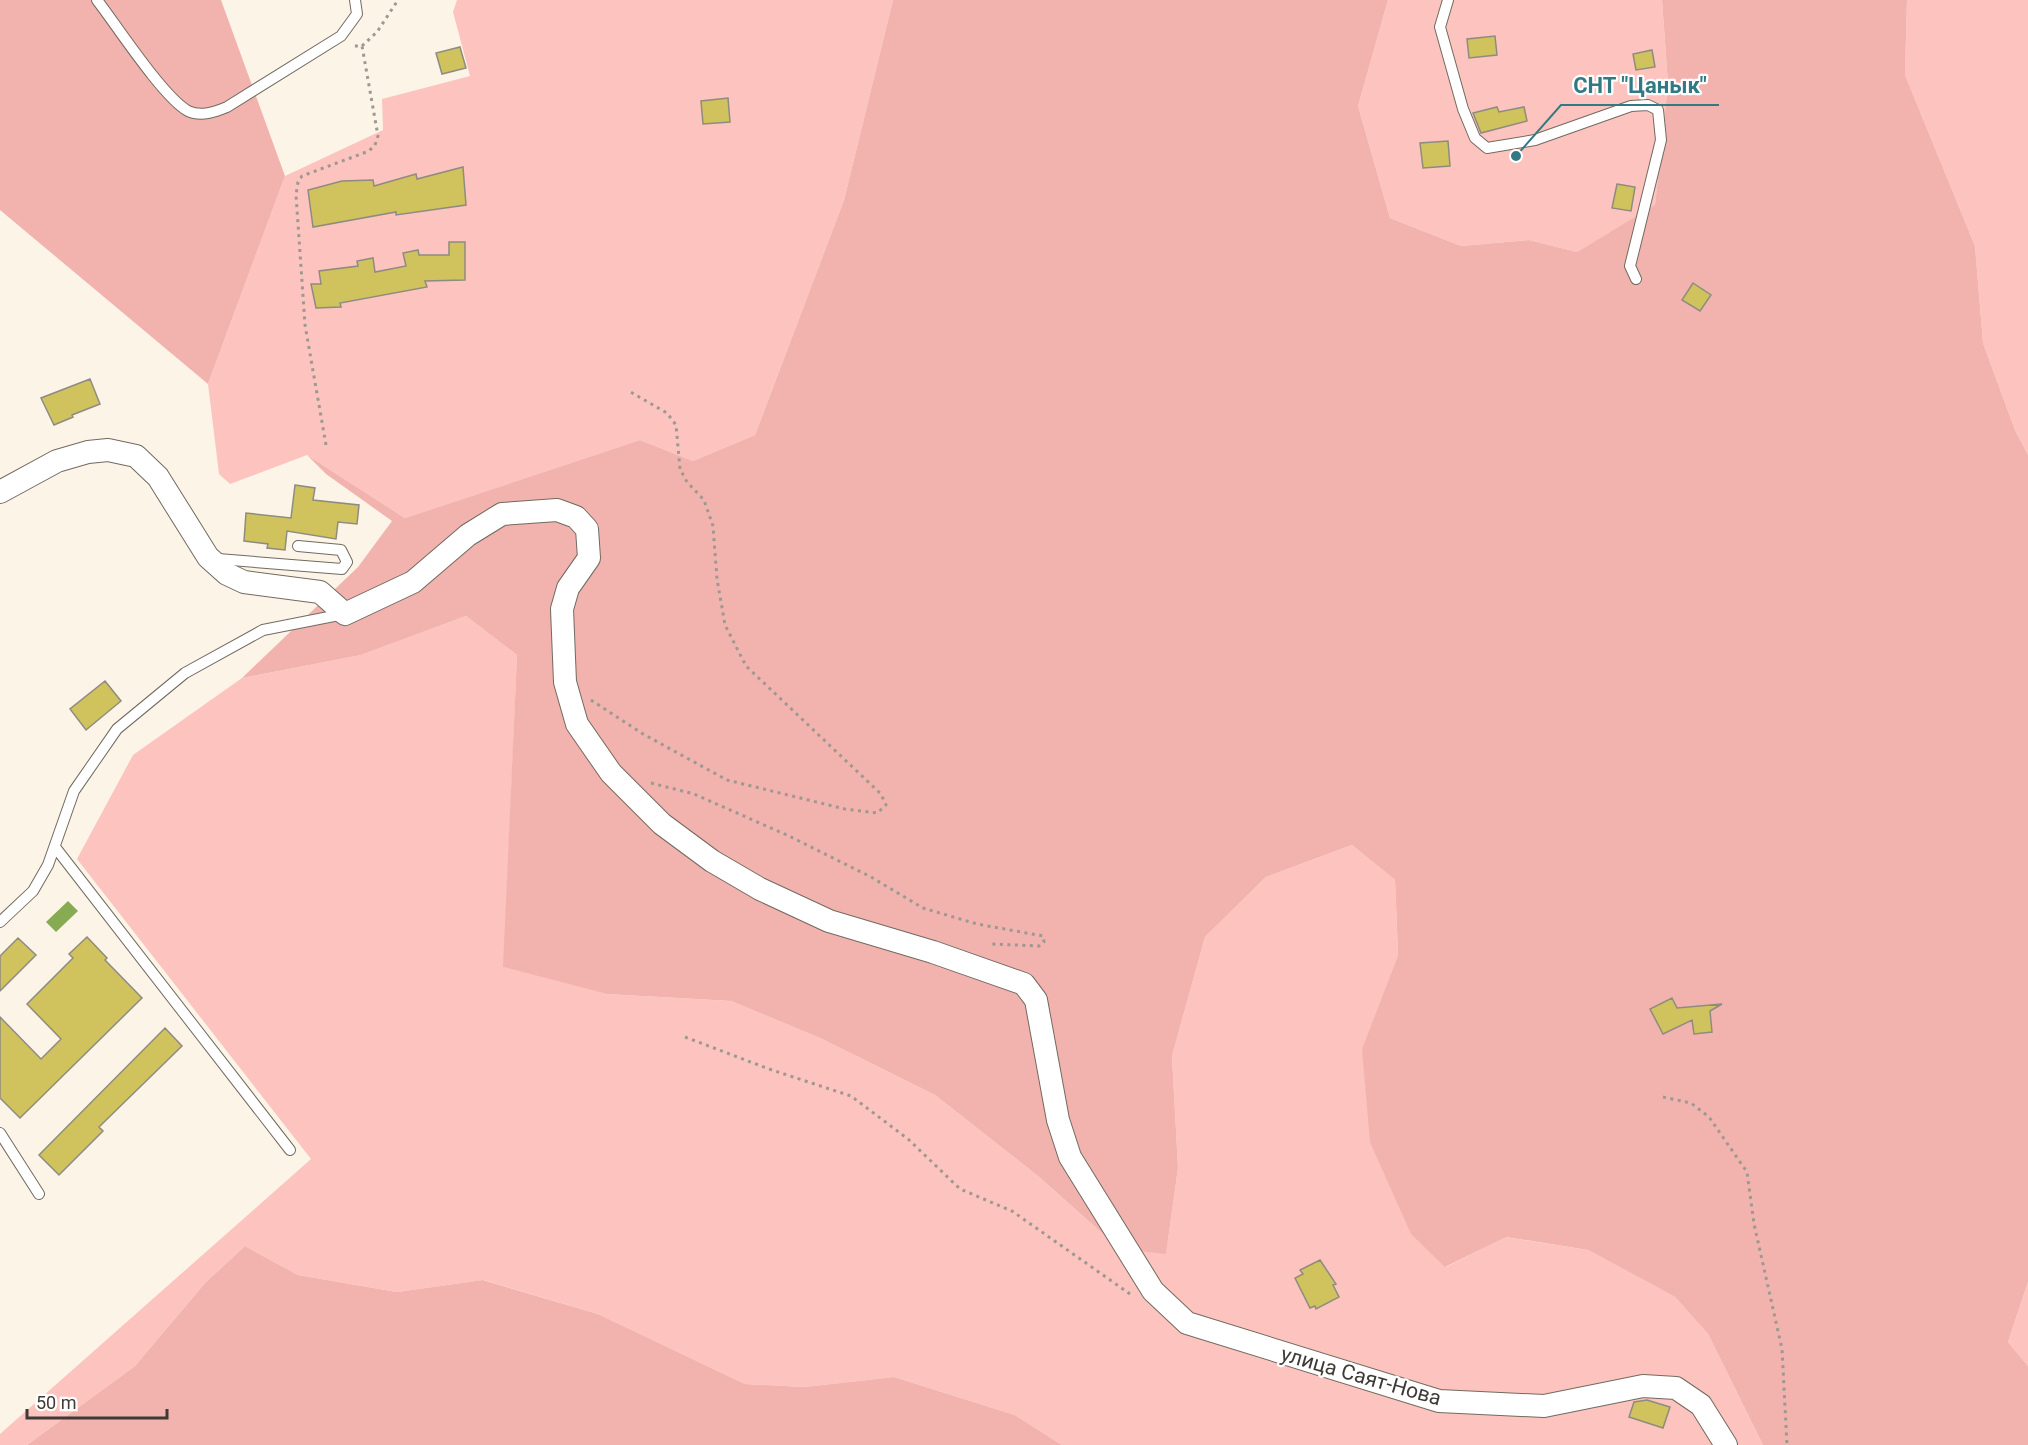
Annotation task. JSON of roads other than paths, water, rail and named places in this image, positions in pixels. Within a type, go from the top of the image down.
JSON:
[{"type":"street","points":[[0,492],[41,468],[88,452],[108,450],[136,456],[158,477],[208,557],[227,574],[244,582],[320,592],[345,614]]},
{"type":"street","name":"улица Саят-Нова","points":[[345,614],[413,582],[468,535],[502,514],[557,510],[576,517],[587,530],[589,558],[568,588],[562,609],[565,682],[577,724],[611,773],[662,824],[712,861],[760,888],[829,921],[933,952],[1024,984],[1036,1000],[1058,1120],[1071,1156],[1153,1291],[1187,1323],[1439,1401],[1544,1406],[1643,1386],[1676,1388],[1701,1405],[1726,1445]]},
{"type":"lane","points":[[97,0],[171,98],[189,112],[209,114],[227,107],[341,36],[357,14],[356,0]]},
{"type":"lane","points":[[1448,0],[1440,27],[1467,119],[1475,138],[1487,148],[1535,140],[1631,106],[1648,105],[1658,110],[1660,140],[1630,266],[1636,279]]},
{"type":"lane","points":[[208,557],[342,569],[347,561],[341,550],[298,546]]},
{"type":"lane","points":[[0,922],[33,891],[48,865],[75,791],[117,729],[185,673],[263,630],[345,614]]},
{"type":"lane","points":[[55,847],[290,1150]]},
{"type":"lane","points":[[0,1133],[39,1194]]},
{"type":"place","name":"СНТ \"Цанык\"","points":[[1516,156]]}]
